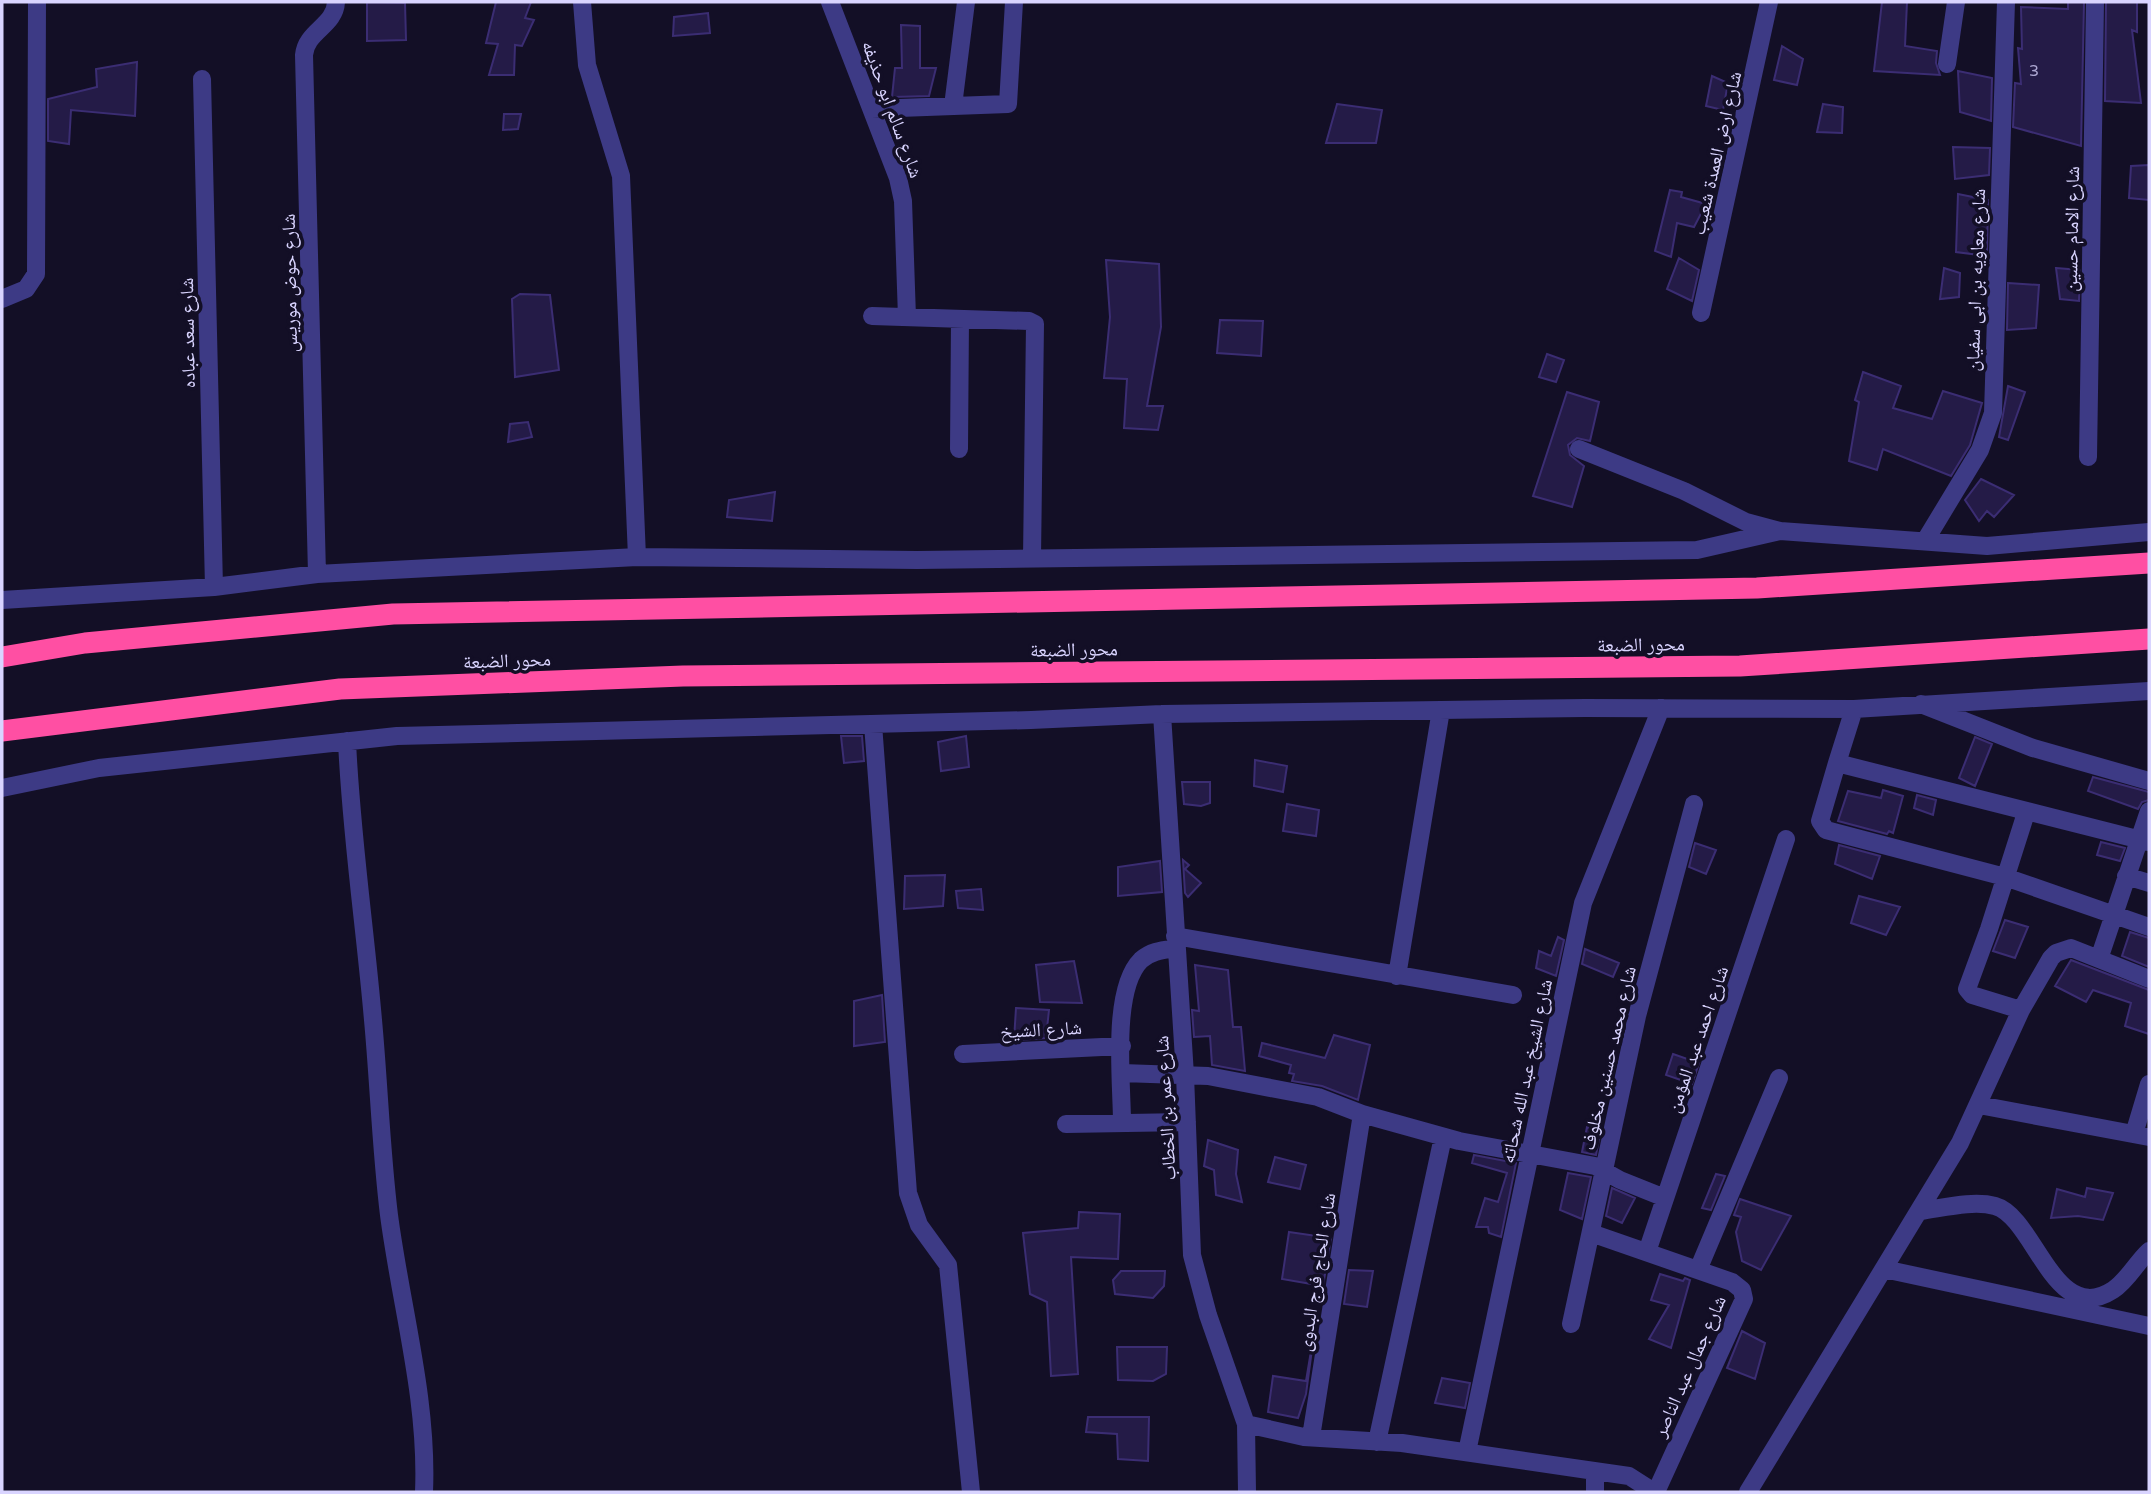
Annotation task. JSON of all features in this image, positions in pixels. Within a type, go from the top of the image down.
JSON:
[{"type":"highway","points":[[2,657],[85,643],[393,614],[1757,588],[2149,563]]},
{"type":"highway","name":"محور الضبعة","points":[[2,731],[113,715],[352,688],[683,676],[1740,666],[2149,639]]},
{"type":"street","points":[[2,299],[26,289],[32,283],[37,265],[37,2]]},
{"type":"street","name":"شارع حوض موريس","points":[[317,574],[304,55],[311,37],[333,16],[337,2]]},
{"type":"street","points":[[582,2],[587,65],[621,176],[637,557]]},
{"type":"street","name":"شارع سالم ابو حذيفه","points":[[830,2],[898,178],[903,201],[906,317]]},
{"type":"street","points":[[953,106],[966,2]]},
{"type":"street","points":[[872,109],[1009,103],[1014,2]]},
{"type":"street","name":"شارع ارض العمدة شعيب","points":[[1701,313],[1769,2]]},
{"type":"street","points":[[1947,64],[1956,2]]},
{"type":"street","name":"شارع معاويه بن ابى سفيان","points":[[1924,541],[1980,450],[1989,432],[1993,412],[2006,2]]},
{"type":"street","name":"شارع الامام حسين","points":[[2088,457],[2095,2]]},
{"type":"street","name":"شارع سعد عباده","points":[[202,79],[214,587]]},
{"type":"street","points":[[872,316],[1029,320],[1035,327],[1032,558]]},
{"type":"street","points":[[959,449],[960,318]]},
{"type":"street","points":[[1579,449],[1684,491],[1735,517],[1780,531],[1987,546],[2149,532]]},
{"type":"street","points":[[2,600],[214,587],[317,574],[637,557],[917,560],[1697,550],[1780,531]]},
{"type":"street","points":[[2,788],[99,768],[397,736],[1161,714],[1661,708],[1854,709],[2149,691]]},
{"type":"street","points":[[1918,703],[2020,743],[2149,781]]},
{"type":"street","name":"شارع الشيخ عبد الله شحاته","points":[[1467,1452],[1583,903],[1661,708]]},
{"type":"street","points":[[1854,709],[1820,821],[1823,828],[2005,877],[2149,927]]},
{"type":"street","points":[[1397,976],[1441,710]]},
{"type":"street","name":"شارع عمر بن الخطاب","points":[[1161,714],[1185,1075],[1192,1255],[1208,1315],[1246,1424],[1247,1492]]},
{"type":"street","points":[[873,724],[908,1194],[919,1225],[948,1265],[971,1492]]},
{"type":"street","points":[[346,741],[359,903],[373,1020],[381,1149],[397,1270],[419,1390],[424,1492]]},
{"type":"street","points":[[1838,763],[2025,813],[2144,841]]},
{"type":"street","name":"شارع محمد حسنين مخلوف","points":[[1571,1324],[1637,1016],[1694,803]]},
{"type":"street","points":[[2099,959],[2126,876],[2144,841],[2149,811]]},
{"type":"street","points":[[2021,1010],[1967,992],[2025,813]]},
{"type":"street","name":"شارع احمد عبد المؤمن","points":[[1647,1252],[1786,839]]},
{"type":"street","points":[[2126,876],[2149,883]]},
{"type":"street","points":[[1122,1123],[1124,998],[1133,971],[1154,952],[1176,942],[1513,995]]},
{"type":"street","points":[[1748,1492],[1921,1211],[1979,1105],[2021,1010],[2056,953],[2071,948],[2149,979]]},
{"type":"street","name":"شارع الشيخ","points":[[963,1054],[1122,1046]]},
{"type":"street","points":[[1122,1073],[1233,1080],[1318,1097],[1362,1114],[1443,1137],[1586,1163],[1665,1198]]},
{"type":"street","points":[[1698,1270],[1779,1078]]},
{"type":"street","points":[[1979,1105],[2142,1136],[2149,1084]]},
{"type":"street","name":"شارع الحاج فرج البدوى","points":[[1311,1437],[1362,1114]]},
{"type":"street","points":[[1066,1124],[1187,1122]]},
{"type":"street","points":[[1377,1442],[1443,1137]]},
{"type":"street","points":[[1921,1211],[1977,1204],[2004,1209],[2018,1221],[2037,1255],[2055,1278],[2076,1293],[2086,1296],[2107,1293],[2117,1288],[2149,1251]]},
{"type":"street","name":"شارع جمال عبد الناصر","points":[[1591,1233],[1739,1285],[1744,1299],[1655,1492]]},
{"type":"street","points":[[1884,1269],[2149,1326]]},
{"type":"street","points":[[1246,1424],[1311,1437],[1467,1452],[1629,1476],[1655,1492]]},
{"type":"street","points":[[1595,1471],[1595,1492]]},
{"type":"building","points":[[367,2],[405,3],[406,40],[367,41]]},
{"type":"building","points":[[496,2],[531,2],[525,18],[534,20],[522,46],[515,45],[514,75],[489,75],[498,44],[486,43]]},
{"type":"building","points":[[1882,2],[1907,2],[1905,46],[1937,51],[1936,63],[1940,75],[1874,71]]},
{"type":"building","points":[[2068,2],[2084,2],[2081,146],[2013,127],[2015,83],[2021,84],[2018,48],[2022,49],[2021,7],[2068,9]]},
{"type":"building","points":[[2106,2],[2137,2],[2137,32],[2132,30],[2141,103],[2105,101]]},
{"type":"building","points":[[708,13],[710,33],[673,36],[674,17]]},
{"type":"building","points":[[901,25],[920,26],[920,68],[936,68],[929,96],[892,97],[895,68],[902,68]]},
{"type":"building","points":[[1782,46],[1803,59],[1797,85],[1774,80]]},
{"type":"building","points":[[137,62],[135,116],[71,110],[69,144],[48,141],[48,99],[97,87],[96,69]]},
{"type":"building","points":[[1958,71],[1992,78],[1991,121],[1960,112]]},
{"type":"building","points":[[1712,76],[1728,83],[1723,110],[1706,106]]},
{"type":"building","points":[[1337,104],[1382,110],[1376,143],[1326,143]]},
{"type":"building","points":[[1823,104],[1843,107],[1842,133],[1817,132]]},
{"type":"building","points":[[504,114],[521,114],[518,129],[503,130]]},
{"type":"building","points":[[1953,147],[1990,148],[1989,175],[1955,179]]},
{"type":"building","points":[[2149,165],[2149,200],[2129,198],[2131,166]]},
{"type":"building","points":[[1670,190],[1682,192],[1681,197],[1706,204],[1694,227],[1677,223],[1671,257],[1655,251]]},
{"type":"building","points":[[1958,194],[1988,200],[1987,256],[1956,252]]},
{"type":"building","points":[[1679,258],[1699,270],[1692,301],[1667,289]]},
{"type":"building","points":[[1106,260],[1159,264],[1161,327],[1147,406],[1163,406],[1158,430],[1124,428],[1127,379],[1104,378],[1110,317]]},
{"type":"building","points":[[1944,268],[1960,273],[1959,297],[1940,299]]},
{"type":"building","points":[[2056,268],[2080,270],[2079,301],[2060,299]]},
{"type":"building","points":[[2008,283],[2039,285],[2036,328],[2007,330]]},
{"type":"building","points":[[520,294],[550,295],[559,370],[515,377],[512,299]]},
{"type":"building","points":[[1220,320],[1263,321],[1261,356],[1217,353]]},
{"type":"building","points":[[1547,354],[1564,360],[1556,382],[1539,377]]},
{"type":"building","points":[[1863,372],[1901,386],[1893,408],[1932,419],[1943,391],[1982,403],[1970,445],[1951,476],[1883,449],[1877,470],[1849,461],[1859,402],[1855,400]]},
{"type":"building","points":[[2008,386],[2025,392],[2008,440],[1999,437]]},
{"type":"building","points":[[1567,392],[1599,402],[1590,441],[1577,438],[1568,445],[1570,455],[1584,466],[1572,507],[1533,496]]},
{"type":"building","points":[[528,422],[532,437],[508,442],[510,424]]},
{"type":"building","points":[[1981,479],[2014,495],[1994,517],[1987,511],[1979,521],[1965,500]]},
{"type":"building","points":[[775,492],[772,521],[727,517],[729,500]]},
{"type":"building","points":[[841,736],[862,736],[864,761],[844,763]]},
{"type":"building","points":[[966,736],[969,767],[941,771],[938,742]]},
{"type":"building","points":[[1975,737],[1992,744],[1975,786],[1959,778]]},
{"type":"building","points":[[1255,760],[1287,766],[1283,792],[1254,786]]},
{"type":"building","points":[[2093,777],[2149,792],[2149,800],[2142,802],[2138,809],[2088,791]]},
{"type":"building","points":[[1182,782],[1210,782],[1210,803],[1201,806],[1184,804]]},
{"type":"building","points":[[1883,790],[1903,796],[1893,833],[1889,831],[1887,834],[1838,821],[1848,791],[1881,798]]},
{"type":"building","points":[[1917,795],[1936,800],[1933,815],[1914,808]]},
{"type":"building","points":[[1287,804],[1319,810],[1316,836],[1283,831]]},
{"type":"building","points":[[2101,842],[2125,848],[2120,861],[2097,855]]},
{"type":"building","points":[[1695,843],[1716,850],[1706,874],[1689,867]]},
{"type":"building","points":[[1839,845],[1880,856],[1872,879],[1835,864]]},
{"type":"building","points":[[1183,860],[1189,865],[1185,869],[1201,883],[1188,897],[1185,893]]},
{"type":"building","points":[[1160,861],[1162,892],[1118,896],[1118,867]]},
{"type":"building","points":[[945,875],[943,906],[904,909],[905,876]]},
{"type":"building","points":[[981,889],[983,910],[958,908],[956,891]]},
{"type":"building","points":[[1859,896],[1900,907],[1886,935],[1851,923]]},
{"type":"building","points":[[2005,920],[2028,927],[2015,958],[1993,951]]},
{"type":"building","points":[[2130,932],[2149,938],[2149,967],[2122,956]]},
{"type":"building","points":[[1558,937],[1564,940],[1556,976],[1536,968],[1539,951],[1551,956]]},
{"type":"building","points":[[1585,949],[1619,963],[1613,977],[1582,964]]},
{"type":"building","points":[[2071,960],[2149,990],[2149,1034],[2125,1026],[2131,1003],[2093,990],[2086,1002],[2055,986]]},
{"type":"building","points":[[1074,961],[1082,1003],[1040,1002],[1036,965]]},
{"type":"building","points":[[1195,965],[1228,970],[1233,1027],[1241,1027],[1245,1071],[1212,1065],[1210,1036],[1194,1037],[1192,1010],[1199,1011]]},
{"type":"building","points":[[882,995],[885,1042],[854,1046],[854,1001]]},
{"type":"building","points":[[1016,1008],[1049,1010],[1046,1038],[1014,1040]]},
{"type":"building","points":[[1334,1035],[1370,1045],[1358,1100],[1322,1086],[1292,1081],[1294,1074],[1289,1073],[1291,1065],[1259,1056],[1262,1043],[1325,1058]]},
{"type":"building","points":[[1673,1054],[1699,1063],[1692,1084],[1666,1075]]},
{"type":"building","points":[[1587,1127],[1600,1133],[1596,1155],[1582,1152]]},
{"type":"building","points":[[1208,1140],[1238,1150],[1236,1174],[1242,1202],[1216,1195],[1214,1170],[1204,1166]]},
{"type":"building","points":[[1474,1155],[1516,1163],[1501,1237],[1489,1233],[1488,1227],[1476,1227],[1485,1198],[1498,1202],[1507,1173],[1472,1163]]},
{"type":"building","points":[[1275,1157],[1306,1165],[1300,1189],[1268,1182]]},
{"type":"building","points":[[1568,1173],[1591,1177],[1582,1219],[1560,1210]]},
{"type":"building","points":[[1716,1174],[1725,1176],[1711,1210],[1702,1208]]},
{"type":"building","points":[[1612,1188],[1635,1198],[1622,1223],[1606,1216]]},
{"type":"building","points":[[2087,1188],[2113,1193],[2103,1220],[2078,1216],[2051,1218],[2057,1189],[2085,1197]]},
{"type":"building","points":[[1740,1199],[1791,1216],[1761,1270],[1742,1261],[1736,1232],[1741,1217],[1734,1215]]},
{"type":"building","points":[[1079,1212],[1120,1214],[1118,1259],[1071,1257],[1078,1374],[1051,1376],[1047,1302],[1030,1294],[1023,1233],[1078,1228]]},
{"type":"building","points":[[1289,1232],[1331,1238],[1323,1286],[1282,1279]]},
{"type":"building","points":[[1349,1270],[1373,1271],[1367,1307],[1344,1304]]},
{"type":"building","points":[[1121,1271],[1165,1271],[1164,1286],[1153,1298],[1115,1294],[1113,1280]]},
{"type":"building","points":[[1660,1274],[1683,1281],[1685,1278],[1690,1280],[1671,1348],[1649,1339],[1669,1305],[1651,1300]]},
{"type":"building","points":[[1315,1327],[1306,1394],[1298,1418],[1268,1412],[1273,1376],[1306,1381]]},
{"type":"building","points":[[1742,1331],[1765,1343],[1755,1379],[1727,1368]]},
{"type":"building","points":[[1117,1347],[1167,1347],[1166,1374],[1153,1381],[1118,1380]]},
{"type":"building","points":[[1442,1378],[1470,1383],[1465,1408],[1435,1403]]},
{"type":"building","points":[[1088,1417],[1149,1417],[1148,1461],[1118,1459],[1117,1434],[1086,1432]]}]
